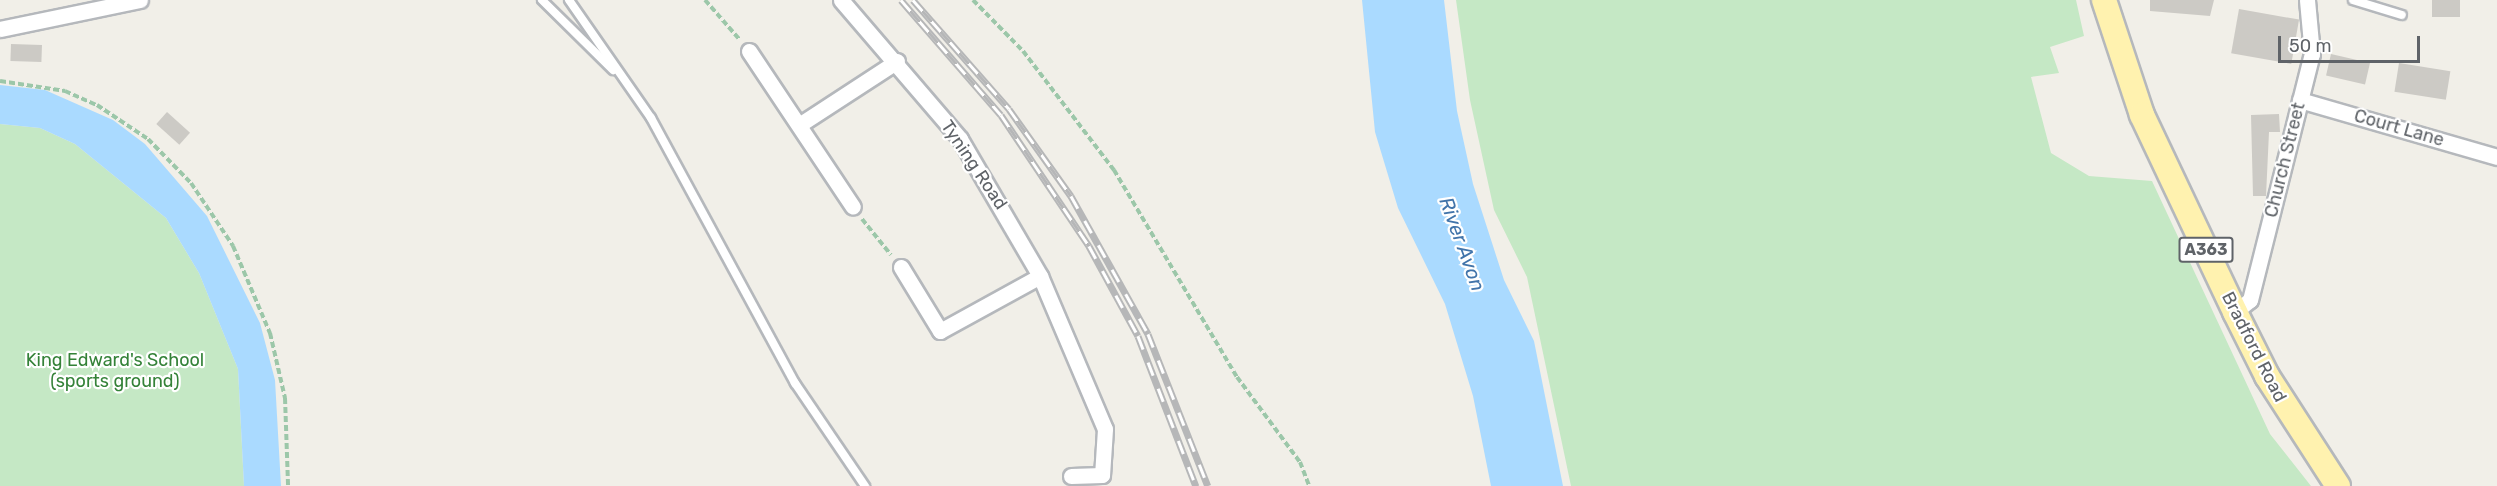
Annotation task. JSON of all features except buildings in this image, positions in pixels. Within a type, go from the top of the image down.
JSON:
[{"type":"main road","name":"Bradford Road","points":[[2103,0],[2142,115],[2235,312],[2291,417],[2338,486]]},
{"type":"street","points":[[0,28],[140,0]]},
{"type":"street","name":"Tyning Road","points":[[841,0],[897,61],[960,139],[1040,276],[1105,429],[1102,475],[1071,476]]},
{"type":"street","name":"Church Street","points":[[2235,312],[2250,300],[2312,54],[2307,0]]},
{"type":"street","points":[[749,51],[853,207]]},
{"type":"street","points":[[800,125],[897,61]]},
{"type":"street","name":"Court Lane","points":[[2301,100],[2497,157]]},
{"type":"street","points":[[901,267],[940,331],[1040,276]]},
{"type":"lane","points":[[542,0],[622,78]]},
{"type":"lane","points":[[569,0],[651,118],[795,383],[865,486]]},
{"type":"lane","points":[[2353,0],[2402,15]]},
{"type":"path","points":[[705,0],[749,51]]},
{"type":"path","points":[[973,0],[1023,51],[1114,170],[1261,415],[1300,462],[1308,486]]},
{"type":"path","points":[[0,81],[65,91],[97,105],[148,140],[191,183],[233,246],[270,333],[285,398],[288,486]]},
{"type":"path","points":[[853,207],[901,267]]},
{"type":"green space","points":[[1456,0],[2076,0],[2084,36],[2050,47],[2059,73],[2031,77],[2051,153],[2089,176],[2152,181],[2270,434],[2311,486],[1571,486],[1527,277],[1494,210],[1470,100]]},
{"type":"green space","name":"King Edward's School (sports ground)","points":[[0,124],[40,128],[75,144],[166,218],[199,273],[238,369],[244,486],[0,486]]},
{"type":"water","name":"River Avon","points":[[1362,0],[1444,0],[1457,111],[1473,184],[1504,280],[1534,341],[1563,486],[1491,486],[1473,396],[1445,304],[1398,208],[1375,132]]},
{"type":"water","points":[[0,85],[45,90],[113,120],[145,144],[207,216],[260,323],[275,380],[281,486],[244,486],[238,369],[199,273],[166,218],[75,144],[40,128],[0,124]]},
{"type":"railway","points":[[901,0],[1001,115],[1089,246],[1138,336],[1196,486]]},
{"type":"railway","points":[[913,0],[1009,109],[1071,196],[1148,334],[1208,486]]}]
